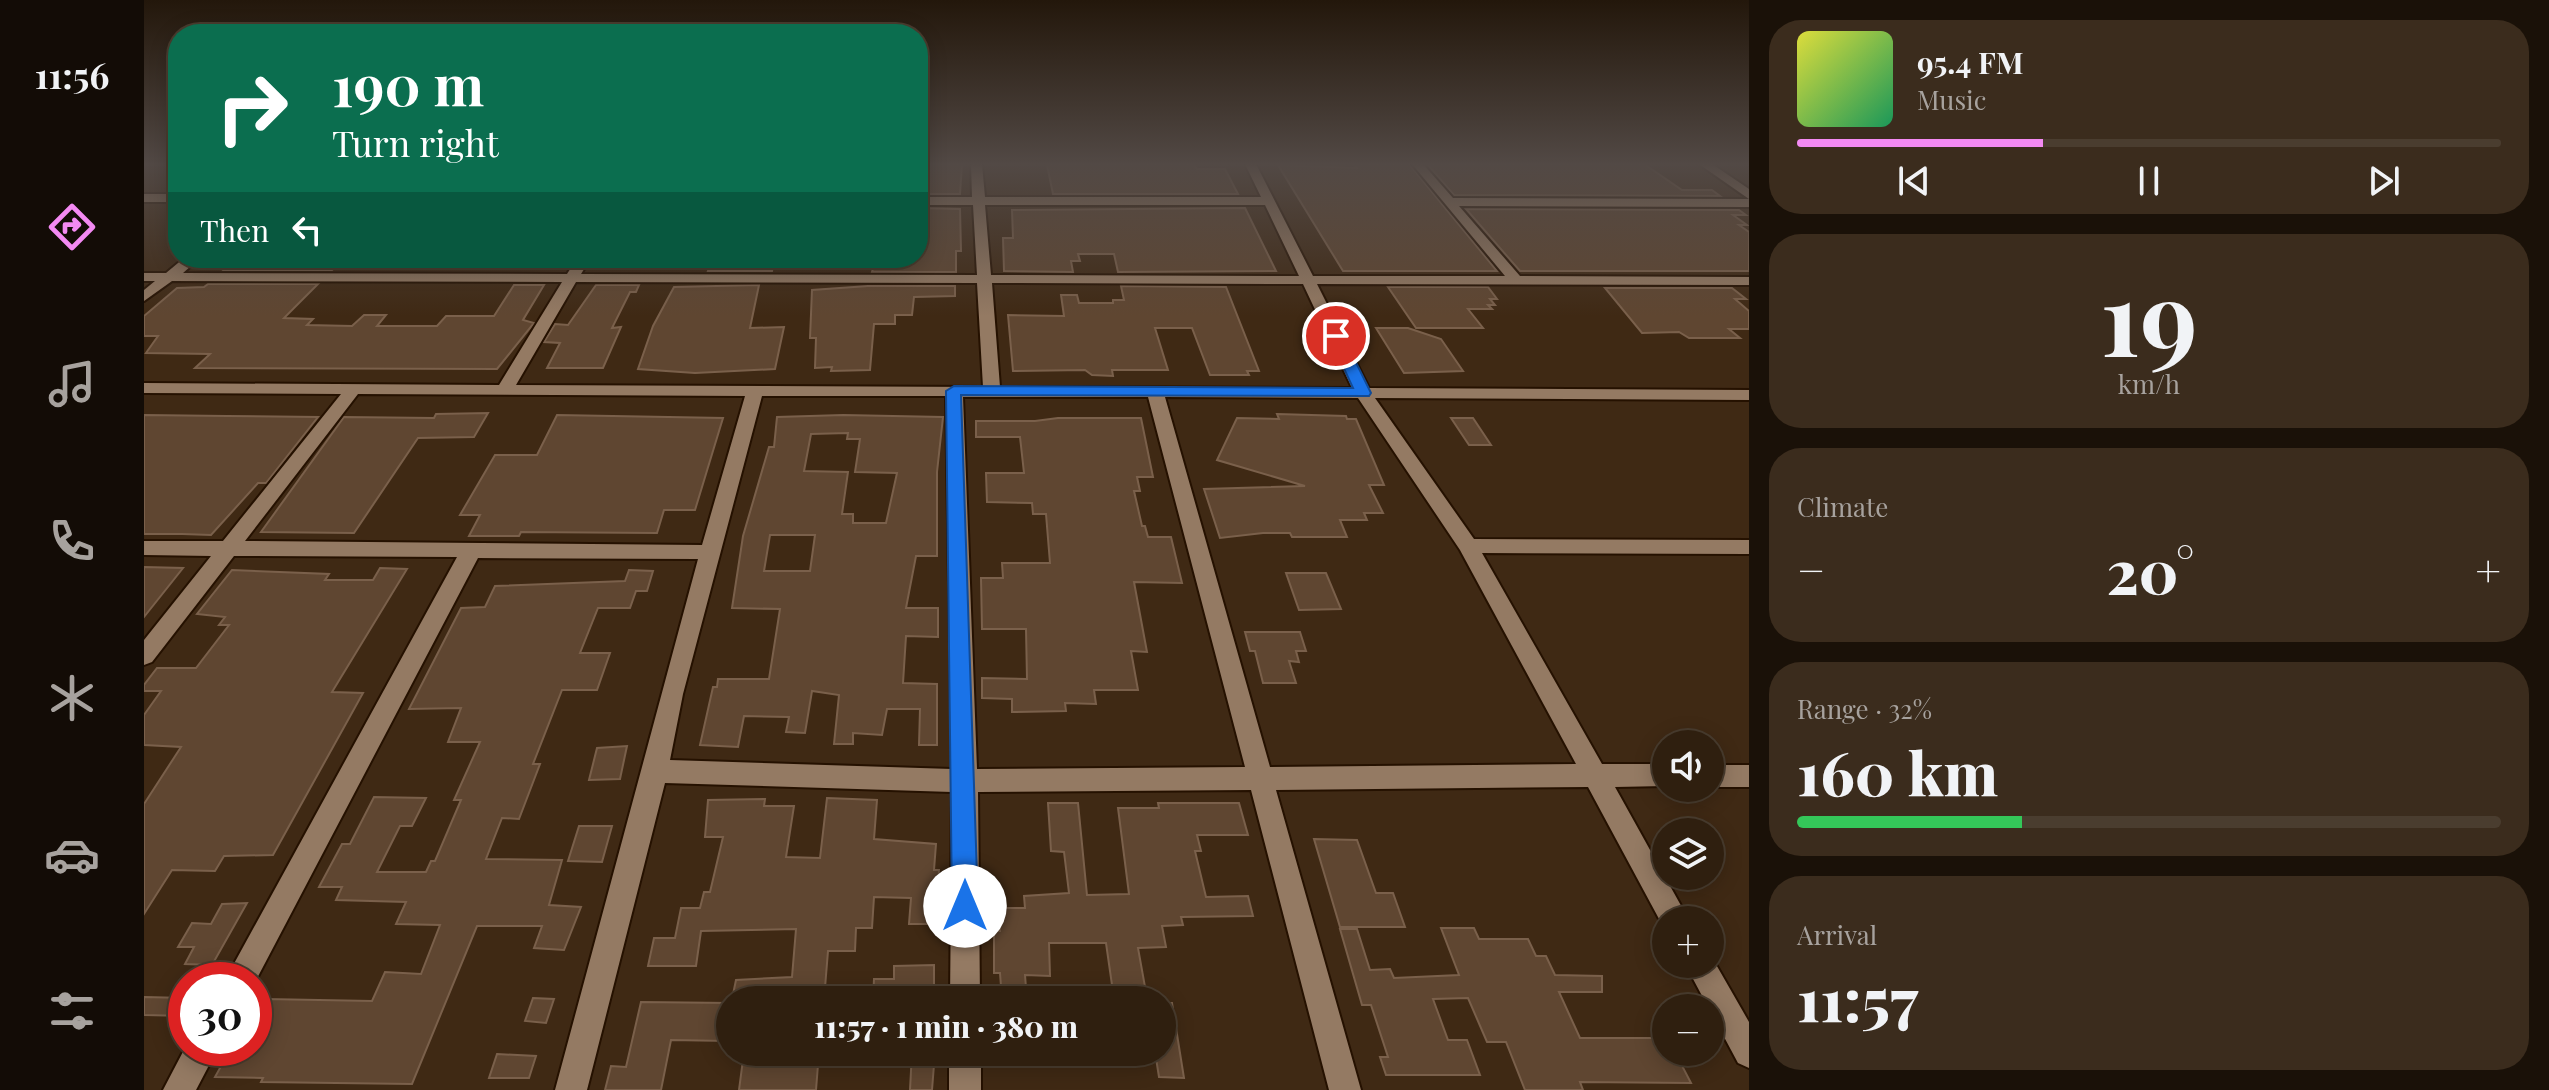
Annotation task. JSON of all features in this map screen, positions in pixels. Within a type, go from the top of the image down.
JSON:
[{"type":"street","points":[[978,215],[992,391]]},
{"type":"street","points":[[1277,215],[1363,393],[1468,546],[1667,906]]},
{"type":"street","points":[[1463,215],[1516,280]]},
{"type":"street","points":[[144,297],[181,268]]},
{"type":"street","points":[[505,389],[579,268]]},
{"type":"street","points":[[144,277],[1749,281]]},
{"type":"street","points":[[144,388],[1749,395]]},
{"type":"street","points":[[144,656],[354,388]]},
{"type":"street","points":[[571,1090],[655,771],[671,694],[755,390]]},
{"type":"street","points":[[954,391],[965,781],[965,986]]},
{"type":"street","points":[[1155,392],[1263,779],[1345,1090]]},
{"type":"street","points":[[1468,546],[1749,547]]},
{"type":"street","points":[[144,548],[711,552]]},
{"type":"street","points":[[250,962],[471,551]]},
{"type":"street","points":[[655,771],[965,781],[1652,775]]},
{"type":"street","points":[[1724,776],[1749,776]]},
{"type":"street","points":[[1708,978],[1749,1052]]},
{"type":"street","points":[[179,1090],[192,1066]]},
{"type":"street","points":[[965,1066],[965,1090]]},
{"type":"building","points":[[928,215],[960,215],[961,251],[956,251],[956,272],[872,272],[873,268],[928,268]]},
{"type":"building","points":[[1012,215],[1248,215],[1276,271],[1118,272],[1114,254],[1078,254],[1080,261],[1071,261],[1073,272],[1004,271],[1003,238],[1013,238]]},
{"type":"building","points":[[1309,215],[1451,215],[1497,271],[1343,271]]},
{"type":"building","points":[[1471,215],[1746,215],[1733,215],[1747,225],[1739,225],[1749,232],[1749,271],[1520,271]]},
{"type":"building","points":[[226,268],[334,268],[332,270],[224,270]]},
{"type":"building","points":[[709,268],[773,268],[772,271],[708,271]]},
{"type":"building","points":[[208,284],[318,284],[284,318],[313,319],[307,325],[352,326],[364,315],[386,315],[377,326],[437,326],[446,316],[494,316],[514,285],[544,285],[523,320],[534,323],[497,369],[195,368],[210,354],[146,353],[158,336],[144,336],[144,316],[177,288],[204,287]]},
{"type":"building","points":[[596,285],[639,285],[636,292],[630,292],[612,328],[621,327],[603,368],[547,368],[560,343],[544,342],[555,324],[568,325]]},
{"type":"building","points":[[759,285],[750,328],[784,327],[775,369],[695,373],[638,369],[653,326],[674,287]]},
{"type":"building","points":[[868,286],[955,286],[955,296],[914,297],[912,315],[895,315],[895,324],[874,324],[870,370],[831,371],[832,367],[815,368],[816,338],[810,338],[812,290]]},
{"type":"building","points":[[1121,286],[1226,287],[1259,371],[1247,371],[1249,375],[1210,375],[1192,328],[1155,328],[1168,370],[1112,370],[1113,376],[1092,375],[1085,370],[1013,371],[1008,315],[1064,316],[1061,295],[1077,295],[1079,303],[1113,303],[1113,300],[1124,300]]},
{"type":"building","points":[[1388,287],[1488,287],[1497,299],[1490,299],[1495,305],[1488,305],[1492,309],[1468,309],[1483,328],[1416,328]]},
{"type":"building","points":[[1605,288],[1732,288],[1746,299],[1735,299],[1749,311],[1749,329],[1729,329],[1740,338],[1689,338],[1679,332],[1642,333]]},
{"type":"building","points":[[1376,328],[1408,328],[1441,339],[1463,371],[1404,373]]},
{"type":"building","points":[[488,413],[474,437],[418,438],[354,533],[261,532],[344,417],[434,418],[436,414]]},
{"type":"building","points":[[1277,414],[1356,419],[1384,485],[1369,485],[1383,513],[1364,513],[1367,520],[1340,520],[1347,537],[1292,537],[1290,533],[1263,533],[1220,538],[1204,489],[1305,486],[1217,460],[1237,418],[1279,419]]},
{"type":"building","points":[[144,415],[318,417],[266,483],[258,483],[211,535],[144,534]]},
{"type":"building","points":[[557,415],[723,418],[695,510],[664,510],[657,533],[521,532],[519,536],[469,536],[480,515],[460,515],[495,455],[537,455]]},
{"type":"building","points":[[777,417],[943,417],[937,472],[937,556],[916,556],[906,608],[938,608],[938,637],[906,636],[903,683],[937,684],[937,745],[919,745],[920,709],[887,709],[882,735],[853,733],[853,744],[834,744],[839,695],[812,691],[805,733],[786,732],[789,717],[744,716],[738,747],[700,745],[713,687],[717,687],[718,679],[769,679],[780,609],[732,608],[743,536],[769,447],[774,447]],"holes":[[[848,433],[847,439],[860,439],[855,472],[897,473],[886,523],[853,523],[853,514],[842,514],[848,472],[804,471],[811,434]],[[770,535],[815,535],[810,571],[764,571]]]},
{"type":"building","points":[[1141,418],[1153,477],[1137,477],[1140,491],[1134,491],[1142,526],[1145,526],[1148,537],[1171,537],[1182,583],[1134,582],[1147,652],[1131,651],[1138,690],[1094,690],[1096,704],[1065,703],[1066,711],[1012,712],[1012,699],[982,698],[982,678],[1027,679],[1026,629],[982,629],[981,578],[1003,578],[1002,563],[1050,563],[1046,514],[1033,514],[1032,503],[987,502],[986,473],[1024,473],[1020,437],[976,437],[976,421]]},
{"type":"building","points":[[1451,418],[1473,418],[1491,445],[1469,445]]},
{"type":"building","points":[[144,567],[183,568],[144,617]]},
{"type":"building","points":[[380,568],[407,569],[332,692],[363,693],[273,855],[224,856],[215,871],[172,870],[144,914],[144,804],[181,747],[144,745],[144,715],[161,691],[144,691],[144,685],[157,668],[196,668],[229,625],[219,625],[225,617],[197,614],[232,570],[329,574],[325,580],[373,580]]},
{"type":"building","points":[[629,570],[653,571],[647,591],[636,591],[630,608],[598,608],[580,653],[610,653],[597,690],[562,690],[533,764],[540,764],[519,819],[502,818],[486,859],[562,860],[549,905],[581,907],[564,950],[534,948],[542,926],[477,926],[412,1084],[261,1082],[263,1078],[215,1077],[221,1066],[272,1066],[272,999],[372,1001],[385,972],[421,974],[440,925],[396,924],[406,902],[336,900],[342,887],[319,887],[342,844],[350,844],[374,797],[426,798],[412,826],[400,826],[377,872],[426,872],[431,861],[435,861],[461,800],[454,800],[480,742],[448,742],[461,708],[409,709],[461,608],[485,607],[495,586],[625,581]]},
{"type":"building","points":[[1286,573],[1326,573],[1341,609],[1299,610]]},
{"type":"building","points":[[1245,632],[1300,632],[1306,651],[1296,651],[1299,662],[1289,661],[1296,683],[1263,683],[1255,651],[1250,651]]},
{"type":"building","points":[[627,746],[620,779],[589,780],[597,748]]},
{"type":"building","points":[[827,798],[877,800],[874,839],[936,844],[934,870],[939,870],[938,888],[928,888],[927,924],[909,924],[911,898],[874,897],[872,928],[856,928],[855,951],[828,951],[825,986],[735,986],[736,980],[792,977],[796,929],[701,931],[696,966],[648,966],[654,938],[675,938],[681,908],[700,908],[704,892],[710,892],[723,837],[705,837],[708,800],[765,799],[764,806],[794,806],[786,857],[820,858]]},
{"type":"building","points":[[1048,803],[1078,803],[1087,895],[1129,894],[1118,808],[1159,808],[1158,803],[1239,803],[1248,835],[1197,835],[1201,851],[1195,851],[1206,897],[1248,896],[1253,916],[1181,917],[1183,925],[1162,926],[1166,947],[1138,948],[1145,986],[1112,986],[1106,943],[1049,943],[1050,976],[1025,975],[1026,986],[1001,986],[1000,973],[994,973],[994,931],[1000,931],[998,908],[1025,908],[1024,896],[1069,893],[1064,852],[1051,851]]},
{"type":"building","points":[[579,826],[612,826],[602,862],[568,861]]},
{"type":"building","points":[[1314,839],[1357,840],[1376,893],[1393,893],[1405,927],[1340,927]]},
{"type":"building","points":[[247,903],[214,962],[186,962],[194,947],[178,947],[192,923],[211,924],[222,904]]},
{"type":"building","points":[[1441,928],[1474,928],[1479,939],[1528,939],[1536,956],[1546,956],[1555,975],[1602,976],[1602,992],[1559,992],[1580,1038],[1652,1038],[1652,1066],[1682,1066],[1691,1083],[1580,1082],[1583,1090],[1525,1090],[1506,1042],[1487,1042],[1468,998],[1433,999],[1448,1040],[1467,1040],[1480,1075],[1386,1075],[1380,1057],[1388,1057],[1371,1005],[1362,1005],[1340,929],[1357,929],[1370,970],[1390,969],[1394,978],[1459,975]]},
{"type":"building","points":[[934,965],[934,986],[874,986],[874,979],[894,979],[894,966]]},
{"type":"building","points":[[144,997],[168,998],[168,1016],[144,1015]]},
{"type":"building","points":[[533,998],[554,999],[546,1023],[525,1021]]},
{"type":"building","points":[[641,1002],[716,1003],[716,1041],[671,1040],[661,1090],[605,1090],[611,1066],[626,1067]]},
{"type":"building","points":[[1176,1028],[1184,1078],[1159,1077],[1157,1066],[1176,1066]]},
{"type":"building","points":[[497,1054],[536,1056],[529,1078],[489,1078]]},
{"type":"building","points":[[742,1066],[818,1066],[816,1090],[739,1090]]},
{"type":"building","points":[[911,1066],[934,1066],[932,1090],[910,1090]]},
{"type":"route","points":[[965,906],[965,781],[954,391],[1363,393],[1336,336]]}]
